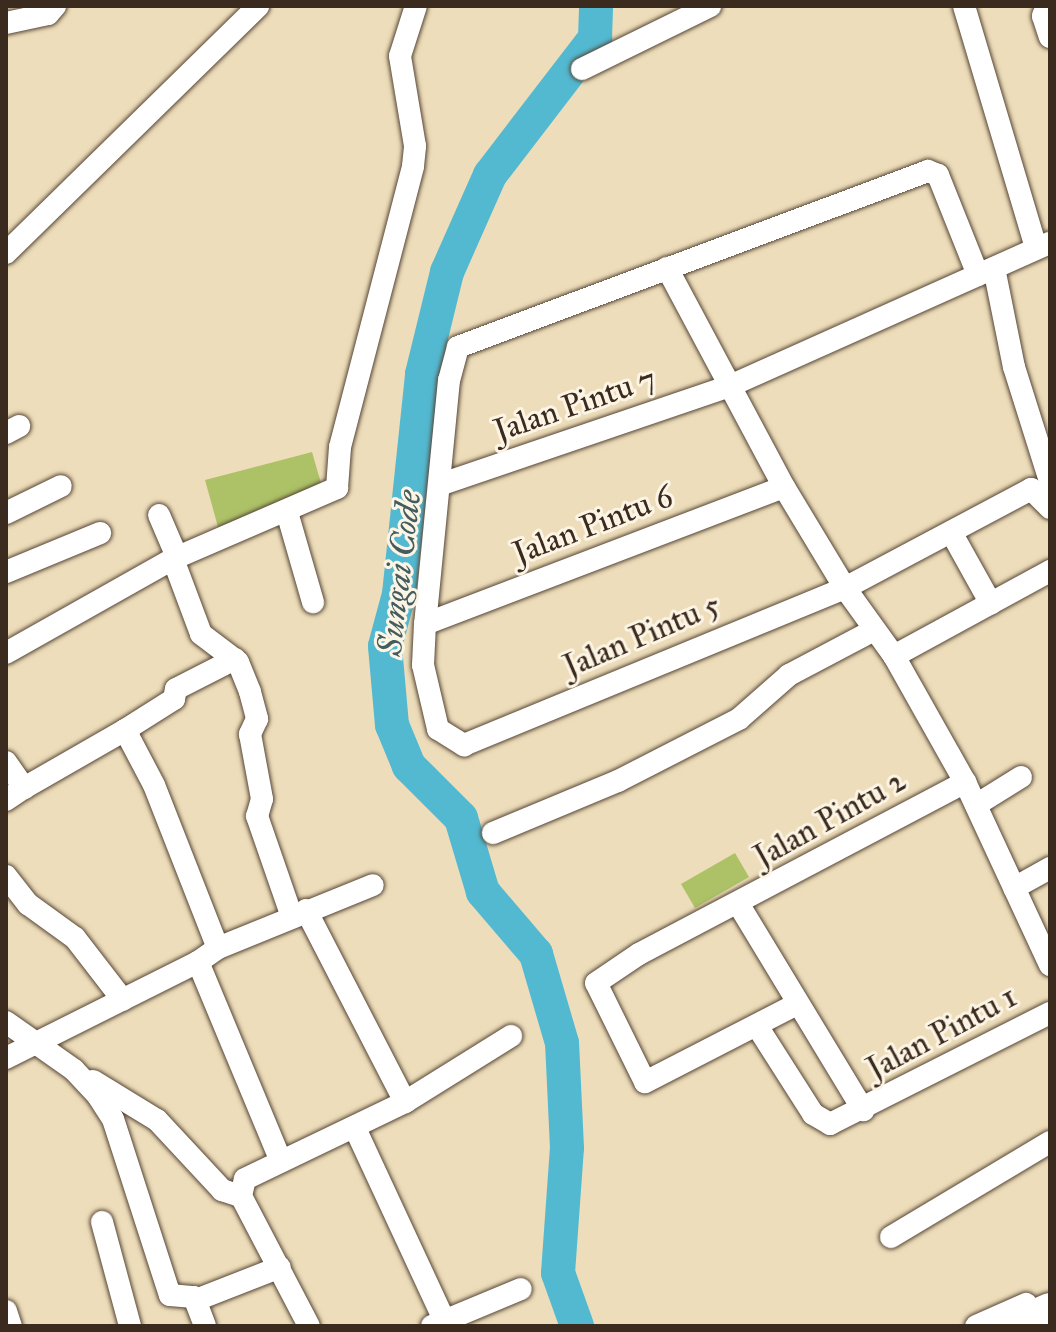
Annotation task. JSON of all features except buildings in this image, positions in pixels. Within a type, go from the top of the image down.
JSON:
[{"type":"highway","points":[[1013,1326],[1050,1310]]},
{"type":"street","points":[[6,23],[48,14],[55,6]]},
{"type":"street","points":[[6,253],[258,6]]},
{"type":"street","points":[[6,653],[175,558],[337,488],[340,447],[413,166],[415,146],[400,56],[416,6]]},
{"type":"street","points":[[582,69],[710,6]]},
{"type":"street","points":[[964,6],[1043,245]]},
{"type":"street","points":[[1047,6],[1043,16],[1050,37]]},
{"type":"street","points":[[425,624],[449,380],[458,347],[932,171],[986,272],[1050,481]]},
{"type":"street","name":"Jalan Pintu 7","points":[[439,485],[732,385],[1043,245]]},
{"type":"street","points":[[667,268],[784,487],[845,588],[894,656],[958,786],[976,805],[1050,965]]},
{"type":"street","points":[[6,513],[61,486]]},
{"type":"street","name":"Jalan Pintu 6","points":[[425,624],[784,487]]},
{"type":"street","name":"Jalan Pintu 5","points":[[425,624],[423,665],[438,729],[464,745],[845,588],[1031,489],[1050,508]]},
{"type":"street","points":[[287,512],[313,602]]},
{"type":"street","points":[[159,515],[201,634],[235,659],[257,719],[250,732],[262,795],[257,816],[299,913],[405,1102]]},
{"type":"street","points":[[951,532],[991,604]]},
{"type":"street","points":[[6,572],[100,533]]},
{"type":"street","points":[[894,656],[1050,571]]},
{"type":"street","points":[[493,833],[618,781],[739,719],[789,675],[874,630]]},
{"type":"street","points":[[6,762],[15,794],[174,699],[176,689],[235,659]]},
{"type":"street","points":[[125,730],[154,785],[218,948]]},
{"type":"street","points":[[976,805],[1021,777]]},
{"type":"street","name":"Jalan Pintu 2","points":[[757,1026],[645,1082],[596,989],[601,978],[639,954],[739,905],[958,786]]},
{"type":"street","points":[[1014,888],[1050,868]]},
{"type":"street","points":[[6,876],[28,904],[75,938],[123,1000]]},
{"type":"street","points":[[6,1058],[198,962],[218,948],[373,885]]},
{"type":"street","points":[[739,905],[863,1110]]},
{"type":"street","points":[[198,962],[280,1159]]},
{"type":"street","points":[[757,1026],[797,1004]]},
{"type":"street","name":"Jalan Pintu 1","points":[[757,1026],[823,1124],[863,1110],[1050,1013]]},
{"type":"street","points":[[6,1022],[33,1044],[157,1120],[233,1193],[280,1267],[309,1326]]},
{"type":"street","points":[[233,1193],[245,1179],[280,1159],[355,1128],[405,1102],[511,1036]]},
{"type":"street","points":[[74,1070],[113,1119],[170,1295],[196,1300],[280,1267]]},
{"type":"street","points":[[355,1128],[438,1323],[521,1289]]},
{"type":"street","points":[[891,1237],[1050,1142]]},
{"type":"street","points":[[102,1222],[130,1326]]},
{"type":"street","points":[[976,1326],[1050,1294]]},
{"type":"street","points":[[196,1300],[205,1326]]},
{"type":"street","points":[[6,1311],[11,1326]]},
{"type":"green space","points":[[312,452],[323,490],[218,527],[205,480]]},
{"type":"green space","points":[[735,853],[749,877],[695,908],[681,884]]},
{"type":"waterway","name":"Sungai Code","points":[[577,1326],[558,1273],[567,1148],[562,1043],[536,954],[483,892],[461,818],[409,766],[392,725],[385,646],[399,594],[422,374],[447,272],[490,175],[595,38],[596,6]]}]
